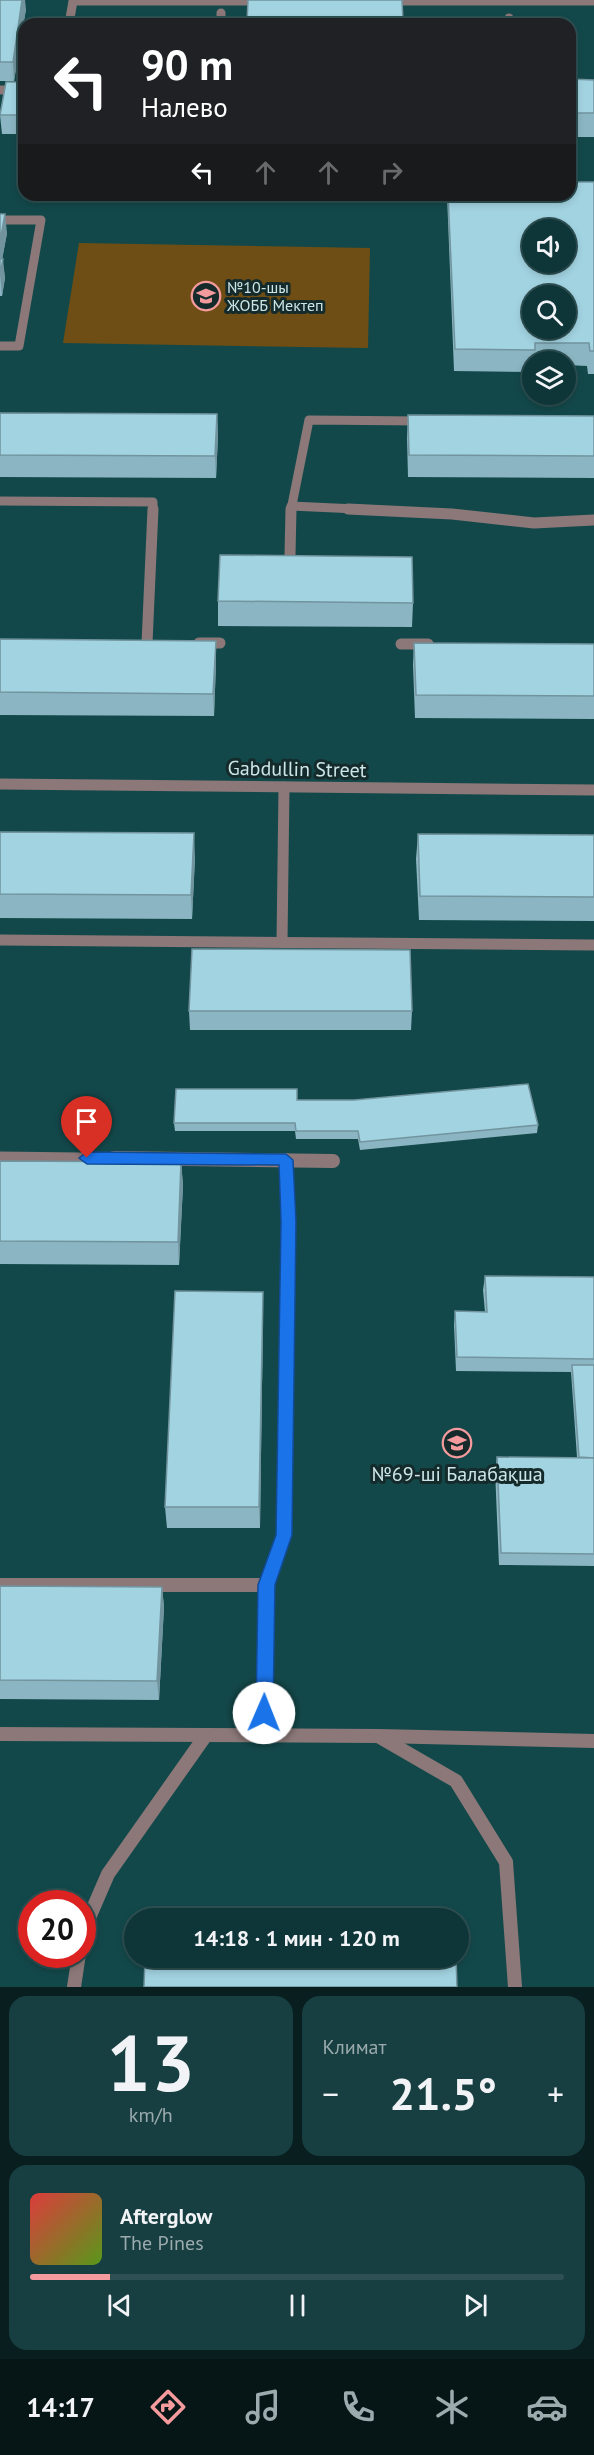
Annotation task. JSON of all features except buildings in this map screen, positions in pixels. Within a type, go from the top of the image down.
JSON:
[{"type":"street","points":[[70,18],[73,1],[274,1]]},
{"type":"street","points":[[381,1],[594,1]]},
{"type":"street","points":[[221,13],[221,18]]},
{"type":"street","points":[[0,90],[18,90]]},
{"type":"street","points":[[0,220],[40,220],[20,346],[0,346]]},
{"type":"street","points":[[290,555],[291,506],[309,420],[428,421]]},
{"type":"street","points":[[0,501],[153,502],[147,643]]},
{"type":"street","points":[[291,506],[452,514],[534,523],[594,520]]},
{"type":"street","points":[[189,643],[220,643]]},
{"type":"street","points":[[401,645],[435,644]]},
{"type":"street","name":"Gabdullin Street","points":[[0,784],[594,790]]},
{"type":"street","points":[[282,942],[284,787]]},
{"type":"street","points":[[0,940],[594,945]]},
{"type":"street","points":[[0,1157],[333,1161]]},
{"type":"street","points":[[264,1735],[267,1585],[284,1535],[288,1221],[286,1160]]},
{"type":"street","points":[[0,1585],[267,1585]]},
{"type":"street","points":[[0,1734],[378,1736],[594,1741]]},
{"type":"street","points":[[96,1902],[108,1874],[206,1735]]},
{"type":"street","points":[[378,1736],[456,1781],[506,1862],[515,1987]]},
{"type":"street","points":[[74,1987],[77,1968]]},
{"type":"shaded area","points":[[79,243],[370,248],[368,348],[63,343]]},
{"type":"place","name":"№10-шы ЖОББ Мектеп","points":[[206,296]]},
{"type":"place","name":"№69-ші Балабақша","points":[[457,1443]]},
{"type":"route","points":[[87,1158],[286,1160],[288,1221],[284,1535],[267,1585],[264,1713]]}]
